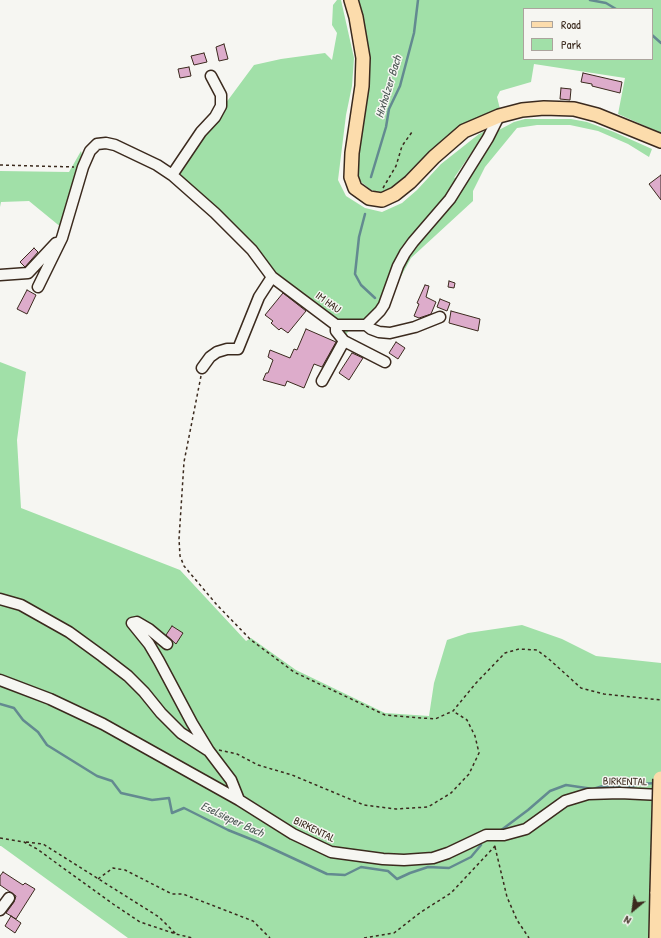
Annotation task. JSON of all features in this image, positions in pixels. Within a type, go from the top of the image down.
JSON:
[{"type":"highway","points":[[657,938],[661,779]]},
{"type":"main road","points":[[351,0],[356,17],[363,58],[362,86],[350,177],[355,188],[369,198],[382,200],[400,190],[410,182],[434,157],[464,131],[499,116],[522,110],[544,108],[574,109],[597,115],[661,141]]},
{"type":"lane","points":[[172,175],[201,132],[215,117],[221,106],[221,95],[211,76]]},
{"type":"lane","points":[[440,317],[410,328],[390,333],[379,332],[366,325],[384,305],[398,266],[412,242],[450,199],[488,138],[499,116]]},
{"type":"lane","name":"IM HAU","points":[[38,288],[62,238],[83,167],[90,151],[97,144],[106,143],[115,145],[157,165],[172,175],[215,213],[252,250],[272,277],[336,325],[366,325]]},
{"type":"lane","name":"IM HAU","points":[[0,275],[28,273],[62,238]]},
{"type":"lane","points":[[202,368],[210,357],[217,352],[227,349],[238,349],[259,297],[272,277]]},
{"type":"lane","points":[[336,325],[336,331],[344,341],[385,362]]},
{"type":"lane","points":[[322,381],[344,341]]},
{"type":"lane","points":[[0,599],[21,606],[69,632],[102,656],[128,676],[181,733],[209,751]]},
{"type":"lane","points":[[167,644],[149,629],[137,622],[132,622],[149,644],[209,751],[231,780],[239,800]]},
{"type":"lane","name":"BIRKENTAL","points":[[0,680],[50,699],[103,724],[239,800],[293,834],[331,852],[382,859],[404,860],[433,858],[448,853],[486,835],[504,835],[526,829],[565,801],[588,794],[620,793],[661,795]]},
{"type":"lane","points":[[0,910],[9,898]]},
{"type":"path","points":[[376,200],[396,166],[402,146],[412,132]]},
{"type":"path","points":[[0,165],[83,167]]},
{"type":"path","points":[[202,368],[184,462],[179,539],[180,556],[184,566],[216,605],[252,640],[294,672],[385,716],[435,719],[453,711],[476,683],[505,653],[519,649],[537,650],[581,688],[604,694],[661,700]]},
{"type":"path","points":[[209,751],[220,750],[237,754],[258,766],[292,774],[364,805],[396,810],[428,807],[451,793],[469,774],[479,754],[475,736],[467,720],[453,711]]},
{"type":"path","points":[[364,938],[394,933],[421,912],[451,893],[504,835]]},
{"type":"path","points":[[0,838],[44,844],[159,917],[176,934]]},
{"type":"path","points":[[24,842],[37,849],[140,922],[192,938]]},
{"type":"path","points":[[495,846],[507,897],[517,920],[529,938]]},
{"type":"path","points":[[98,878],[113,868],[125,870],[172,894],[183,894],[252,922],[270,938]]},
{"type":"green space","points":[[337,0],[341,0],[354,58],[352,86],[346,115],[338,180],[346,196],[365,208],[382,212],[402,203],[417,190],[441,164],[479,134],[487,130],[454,178],[466,174],[497,131],[514,122],[525,119],[571,119],[587,122],[652,149],[649,157],[628,144],[598,131],[570,125],[537,125],[517,128],[485,167],[473,191],[473,201],[411,258],[388,305],[362,329],[355,322],[343,339],[334,337],[336,325],[277,279],[176,176],[214,119],[254,65],[281,59],[325,53],[332,60],[337,33],[332,25],[333,5]]},
{"type":"green space","points":[[355,0],[661,0],[661,133],[618,114],[625,78],[534,64],[531,82],[500,91],[497,97],[500,109],[459,126],[430,152],[407,178],[392,190],[383,193],[371,190],[355,175],[367,86]]},
{"type":"green space","points":[[81,151],[86,171],[62,228],[29,201],[1,202],[0,207],[0,171],[69,172]]},
{"type":"green space","points":[[0,362],[26,372],[17,440],[21,508],[180,570],[246,641],[251,638],[296,670],[385,713],[429,716],[434,683],[447,640],[468,633],[522,625],[562,639],[596,656],[661,663],[661,938],[128,938],[0,846]]},
{"type":"building","points":[[224,44],[228,59],[219,61],[216,47]]},
{"type":"building","points":[[204,53],[207,62],[194,65],[191,56]]},
{"type":"building","points":[[189,67],[191,76],[180,78],[178,69]]},
{"type":"building","points":[[583,73],[622,82],[620,93],[581,82]]},
{"type":"building","points":[[561,88],[571,89],[570,100],[560,99]]},
{"type":"building","points":[[661,175],[661,200],[649,184]]},
{"type":"building","points":[[34,248],[38,252],[25,267],[20,262]]},
{"type":"building","points":[[449,281],[455,283],[454,288],[448,287]]},
{"type":"building","points":[[425,285],[429,286],[426,297],[436,302],[431,314],[419,318],[414,316],[419,304],[417,303]]},
{"type":"building","points":[[27,290],[36,295],[27,314],[17,309]]},
{"type":"building","points":[[283,293],[306,311],[288,333],[281,328],[279,330],[271,323],[273,321],[265,315]]},
{"type":"building","points":[[440,299],[450,303],[447,311],[437,307]]},
{"type":"building","points":[[451,311],[480,319],[478,331],[449,323]]},
{"type":"building","points":[[306,329],[336,342],[322,367],[314,364],[304,388],[287,381],[285,386],[263,380],[266,373],[268,373],[273,360],[268,357],[270,350],[290,358],[294,349],[297,350]]},
{"type":"building","points":[[396,342],[405,348],[398,359],[389,353]]},
{"type":"building","points":[[352,353],[363,358],[349,380],[339,373]]},
{"type":"building","points":[[172,626],[183,633],[176,644],[166,635]]},
{"type":"building","points":[[3,872],[23,885],[25,883],[35,889],[16,919],[6,913],[14,902],[16,896],[0,885],[0,876]]},
{"type":"building","points":[[11,916],[21,923],[15,933],[5,926]]},
{"type":"waterway","name":"Hixholzer Bach","points":[[371,177],[386,127],[389,109],[400,86],[414,33],[418,0]]},
{"type":"waterway","points":[[590,0],[606,3],[614,8]]},
{"type":"waterway","points":[[653,36],[661,43]]},
{"type":"waterway","name":"Hixholzer Bach","points":[[365,214],[359,237],[355,274],[361,285],[375,298]]},
{"type":"waterway","name":"Eselsieper Bach","points":[[0,704],[14,708],[23,720],[38,732],[47,745],[97,776],[112,781],[121,793],[152,800],[169,798],[172,813],[184,808],[228,830],[258,842],[327,874],[345,875],[361,867],[388,871],[397,879],[428,867],[449,868],[471,857],[481,845]]},
{"type":"waterway","name":"Eselsieper Bach","points":[[500,831],[550,791],[566,785],[593,789],[603,786],[630,787],[639,784],[657,783]]}]
